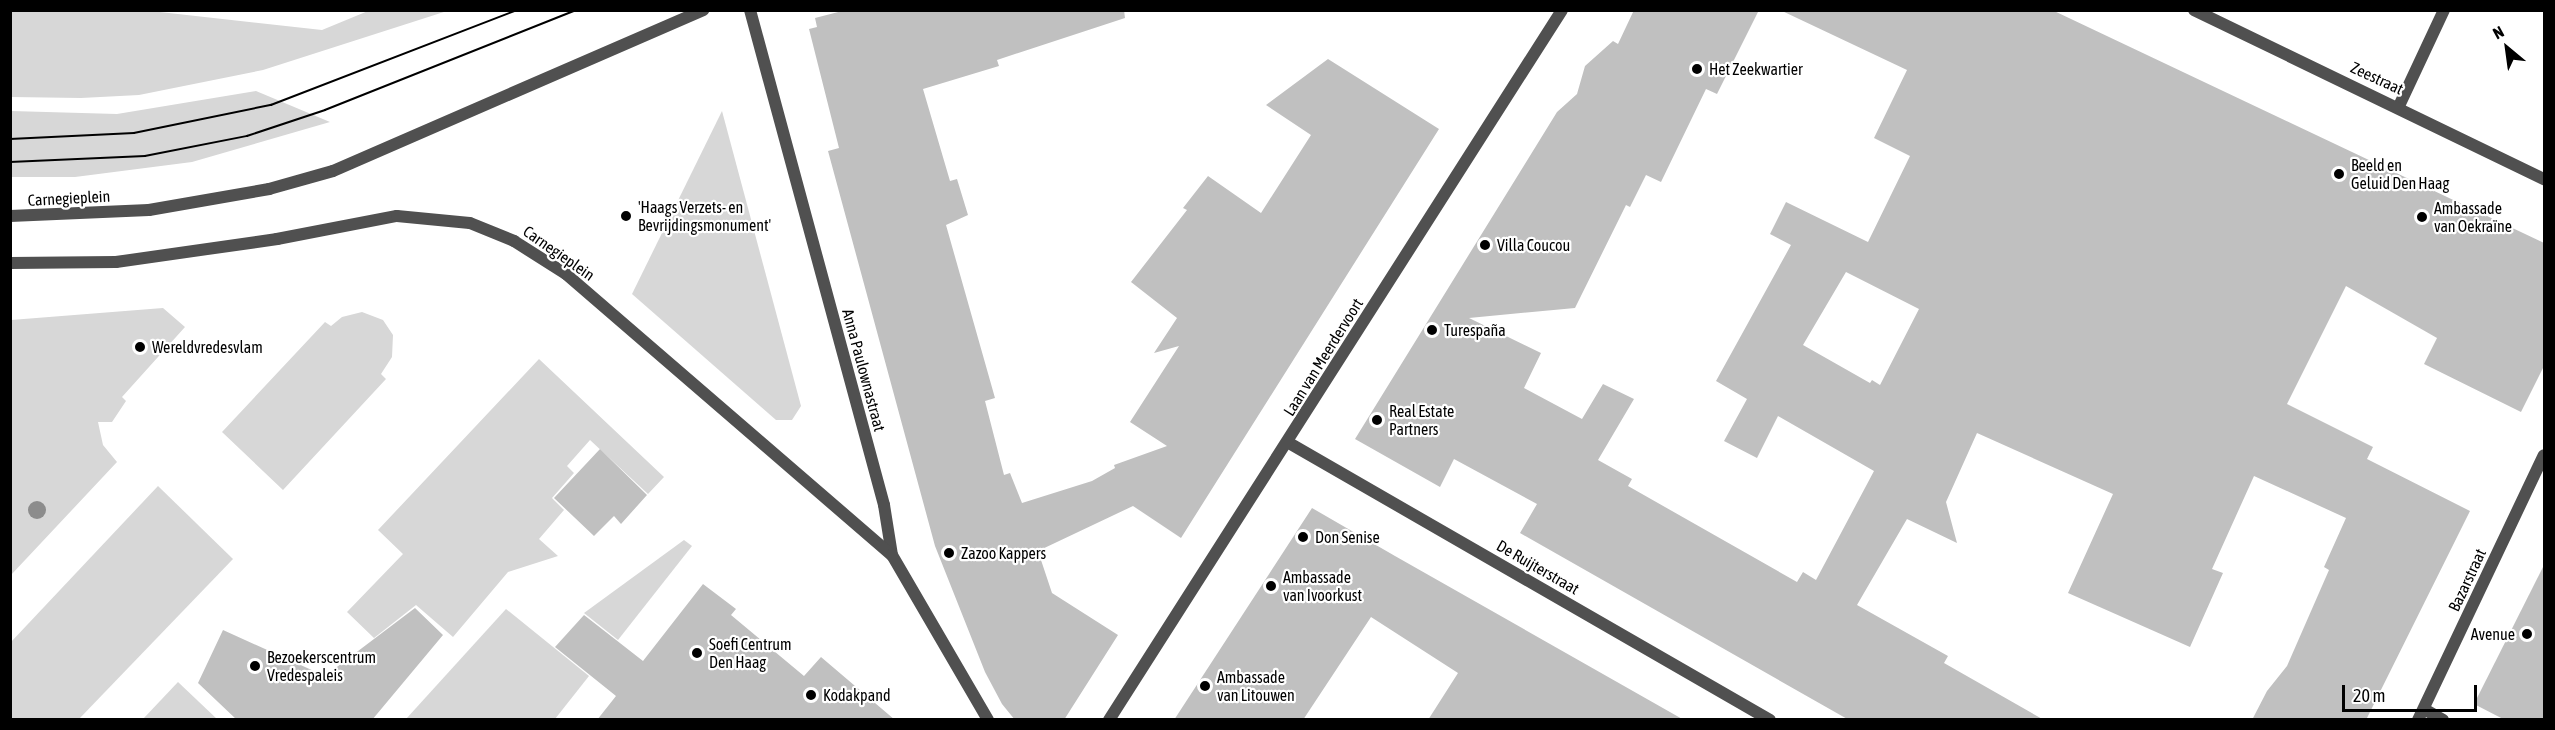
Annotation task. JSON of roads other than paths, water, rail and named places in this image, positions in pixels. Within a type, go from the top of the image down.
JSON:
[{"type":"street","name":"Carnegieplein","points":[[10,216],[149,210],[269,189],[333,171],[567,66],[703,10]]},
{"type":"street","name":"Anna Paulownastraat","points":[[750,10],[884,505],[892,555],[988,720]]},
{"type":"street","name":"Laan van Meerdervoort","points":[[1109,720],[1289,442],[1562,10]]},
{"type":"street","name":"Zeestraat","points":[[2194,10],[2399,106],[2544,179]]},
{"type":"street","points":[[2399,106],[2444,10]]},
{"type":"street","name":"Carnegieplein","points":[[10,263],[116,262],[277,239],[397,216],[442,217],[470,223],[514,241],[566,274],[892,555]]},
{"type":"street","name":"De Ruijterstraat","points":[[1289,442],[1770,720]]},
{"type":"street","name":"Bazarstraat","points":[[2421,714],[2544,455]]},
{"type":"street","points":[[2421,714],[2443,720]]},
{"type":"tram line","points":[[10,139],[134,133],[271,105],[517,10]]},
{"type":"tram line","points":[[10,162],[145,156],[247,136],[325,110],[576,10]]},
{"type":"place","name":"Het Zeekwartier","points":[[1697,69]]},
{"type":"place","name":"Beeld en Geluid Den Haag","points":[[2339,174]]},
{"type":"place","name":"'Haags Verzets- en Bevrijdingsmonument'","points":[[626,216]]},
{"type":"place","name":"Ambassade van Oekraïne","points":[[2422,217]]},
{"type":"place","name":"Villa Coucou","points":[[1485,245]]},
{"type":"place","name":"Turespaña","points":[[1432,330]]},
{"type":"place","name":"Wereldvredesvlam","points":[[140,347]]},
{"type":"place","name":"Real Estate Partners","points":[[1377,420]]},
{"type":"place","name":"Don Senise","points":[[1303,537]]},
{"type":"place","name":"Zazoo Kappers","points":[[949,553]]},
{"type":"place","name":"Ambassade van Ivoorkust","points":[[1271,586]]},
{"type":"place","name":"Avenue","points":[[2527,634]]},
{"type":"place","name":"Soefi Centrum Den Haag","points":[[697,653]]},
{"type":"place","name":"Bezoekerscentrum Vredespaleis","points":[[255,666]]},
{"type":"place","name":"Ambassade van Litouwen","points":[[1205,686]]},
{"type":"place","name":"Kodakpand","points":[[811,695]]}]
